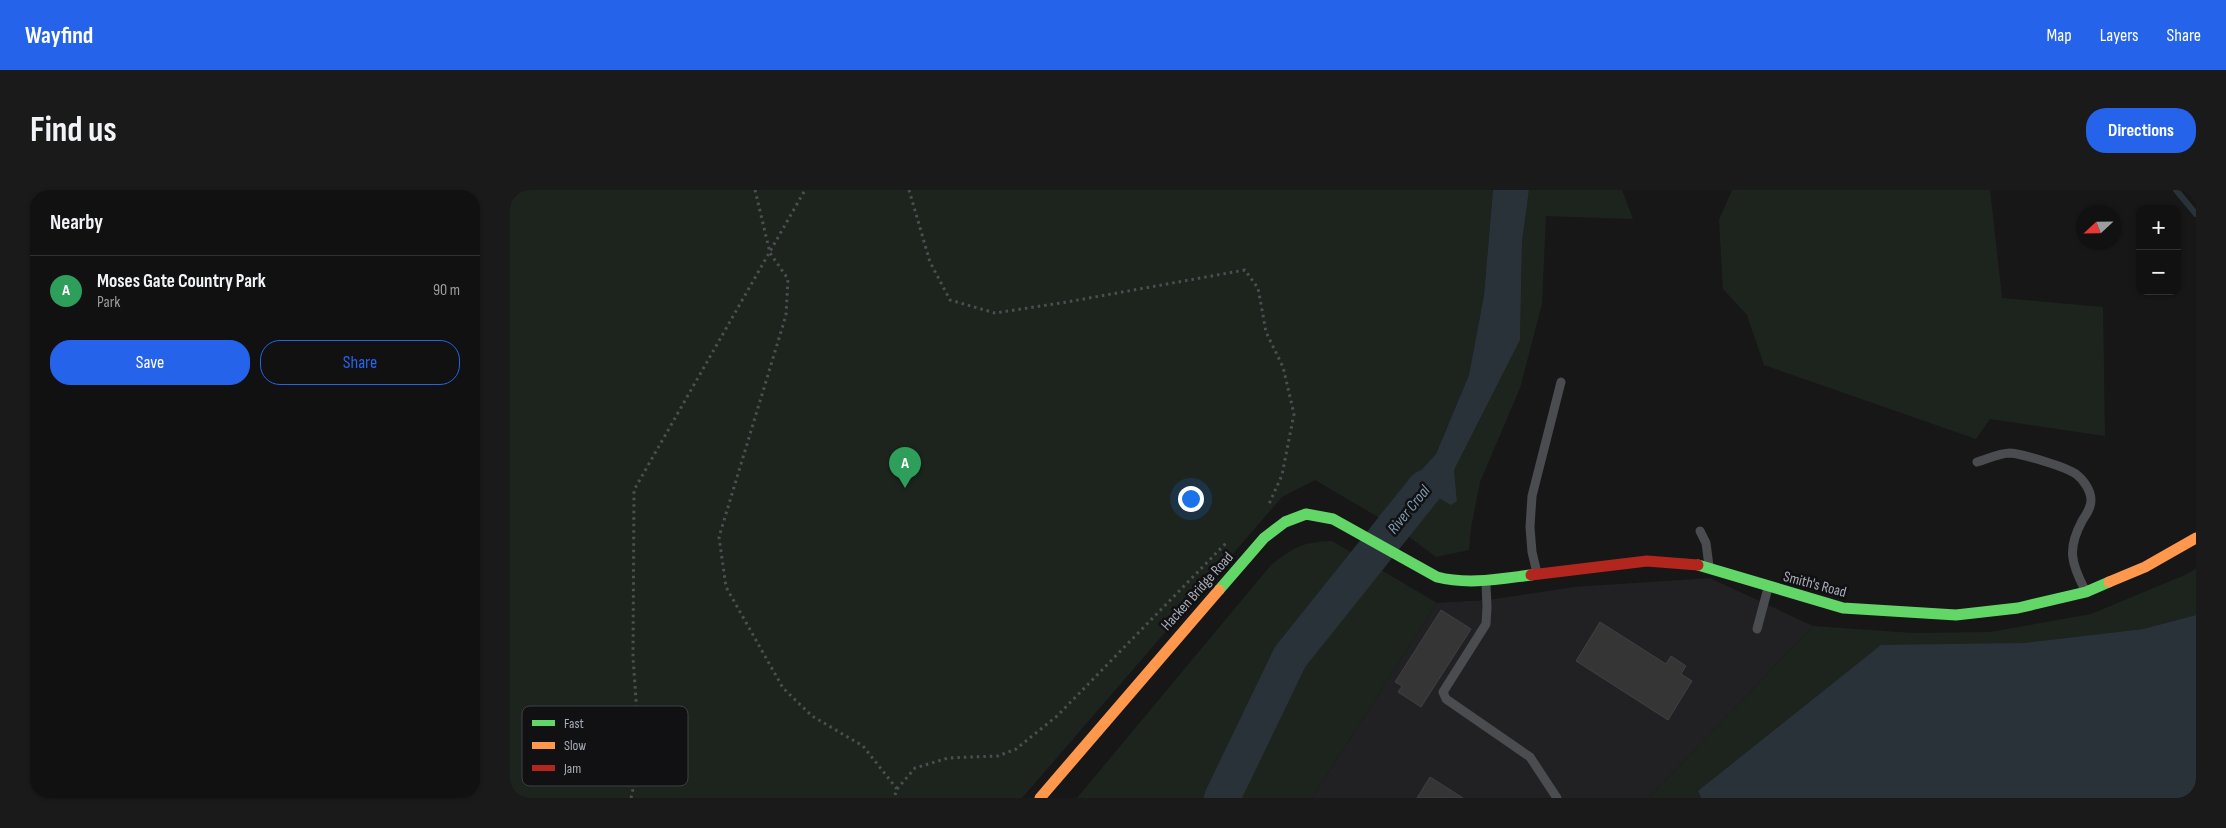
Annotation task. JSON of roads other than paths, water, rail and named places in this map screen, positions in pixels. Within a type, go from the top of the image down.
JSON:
[{"type":"street","name":"Hacken Bridge Road","points":[[1040,798],[1139,679],[1265,538],[1295,516],[1315,514],[1333,519],[1362,533],[1419,567]]},
{"type":"street","name":"Smith's Road","points":[[1419,567],[1437,577],[1452,581],[1485,581],[1647,562],[1694,564],[1769,588],[1843,608],[1956,615],[2018,608],[2086,592],[2145,567],[2196,538]]},
{"type":"lane","points":[[1537,574],[1532,552],[1530,527],[1532,496],[1561,382]]},
{"type":"lane","points":[[1977,462],[2009,453],[2033,458],[2076,474],[2087,485],[2091,498],[2090,508],[2072,544],[2072,558],[2075,571],[2086,592]]},
{"type":"lane","points":[[1700,531],[1706,543],[1709,556],[1708,568]]},
{"type":"lane","points":[[1485,581],[1488,607],[1486,624],[1444,692],[1446,699],[1530,757],[1556,798]]},
{"type":"lane","points":[[1757,629],[1769,588]]},
{"type":"water","points":[[1493,190],[1529,190],[1522,242],[1520,340],[1454,470],[1457,501],[1451,505],[1439,498],[1407,536],[1378,517],[1436,454],[1469,375],[1484,295]]},
{"type":"water","points":[[2196,615],[2196,798],[1701,798],[1698,791],[1881,645],[2023,643],[2143,629]]},
{"type":"waterway","points":[[2176,190],[2196,214]]},
{"type":"waterway","name":"River Croal","points":[[1222,798],[1290,657],[1425,488]]},
{"type":"place","name":"Moses Gate Country Park","points":[[905,488]]}]
